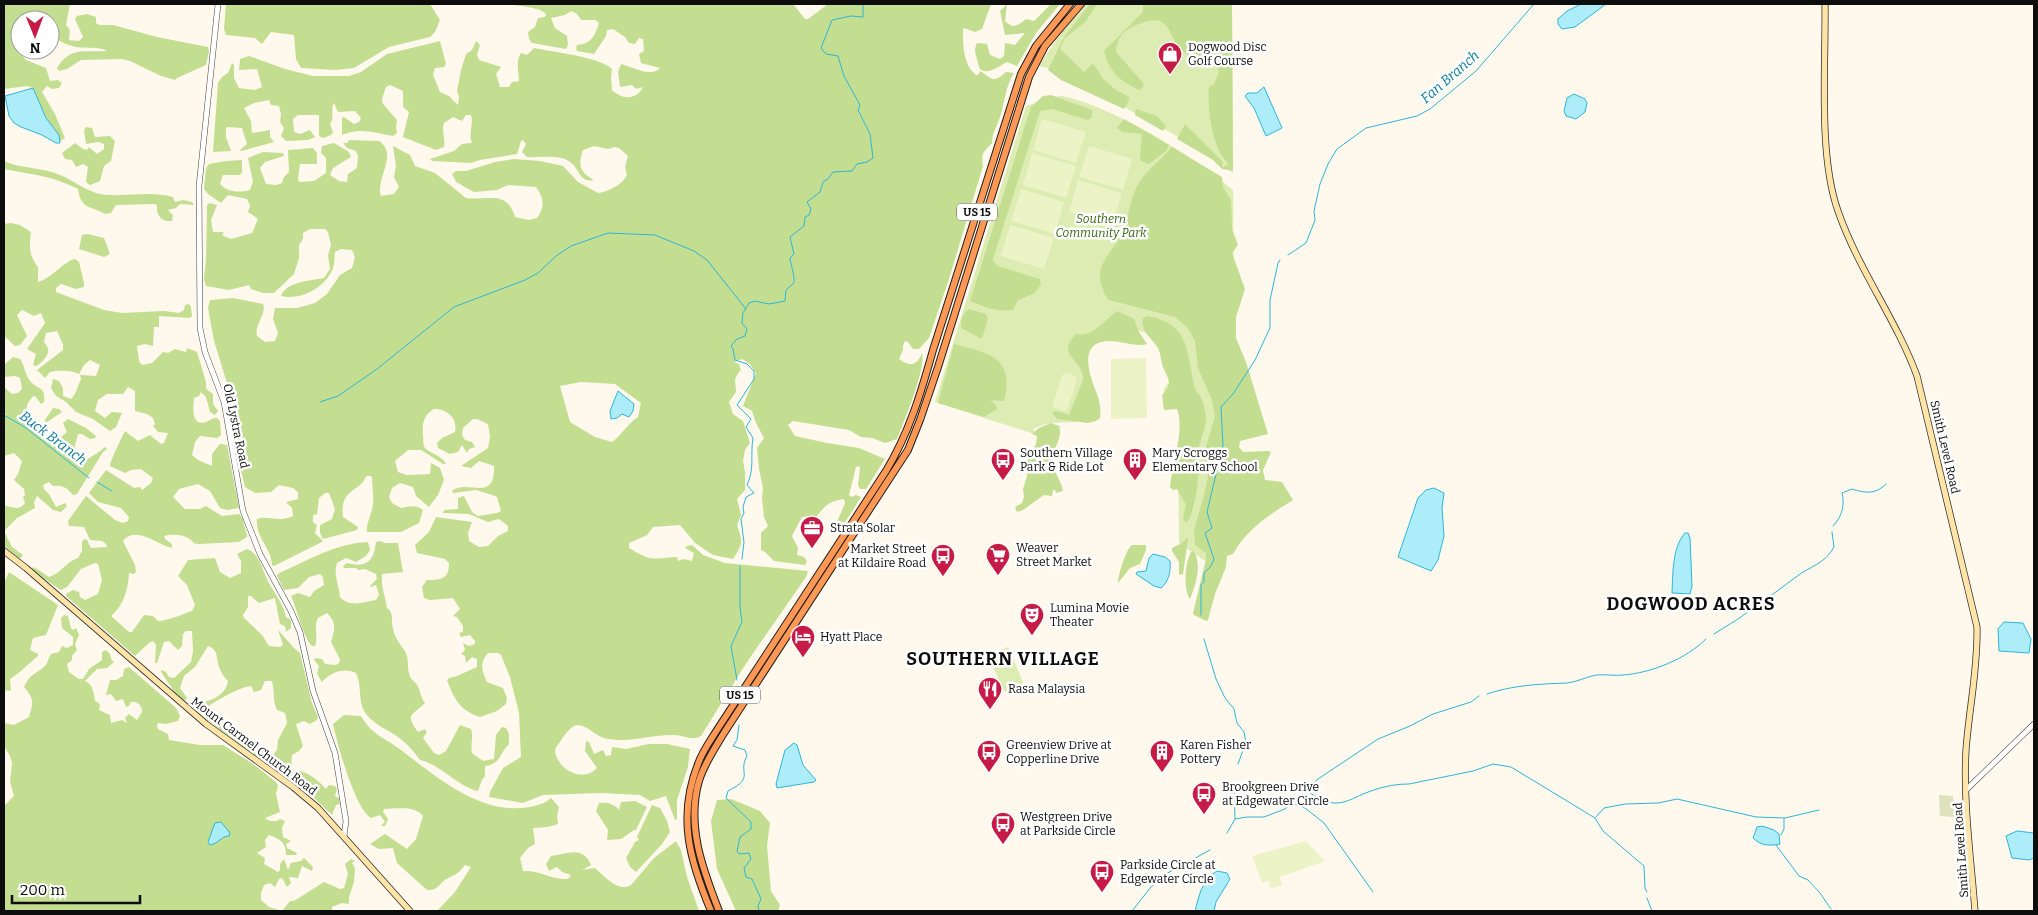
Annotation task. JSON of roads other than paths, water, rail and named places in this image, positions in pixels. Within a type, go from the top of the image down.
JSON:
[{"type":"highway","name":"US 15","points":[[711,911],[693,865],[687,832],[687,809],[690,788],[698,762],[768,650],[899,450],[912,421],[1021,74],[1036,46],[1070,4]]},
{"type":"highway","name":"US 15","points":[[719,911],[700,863],[696,842],[694,808],[699,780],[724,733],[908,450],[932,385],[1029,77],[1045,46],[1081,4]]},
{"type":"main road","name":"Smith Level Road","points":[[1825,4],[1826,139],[1832,189],[1838,211],[1856,255],[1907,352],[1916,376],[1977,627],[1976,669],[1966,750],[1966,788],[1975,911]]},
{"type":"main road","name":"Mount Carmel Church Road","points":[[4,551],[206,724],[293,787],[318,808],[410,911]]},
{"type":"street","name":"Old Lystra Road","points":[[218,4],[199,186],[200,328],[205,352],[224,402],[243,511],[260,554],[291,611],[300,632],[313,691],[335,753],[346,821],[344,836]]},
{"type":"street","points":[[1966,788],[2034,724]]},
{"type":"water","points":[[1581,4],[1606,4],[1575,27],[1562,29],[1558,24],[1558,19],[1567,11]]},
{"type":"water","points":[[1264,87],[1282,128],[1266,136],[1254,108],[1245,96],[1248,93],[1257,93]]},
{"type":"water","points":[[33,88],[46,118],[59,135],[60,143],[56,143],[21,127],[14,123],[9,116],[5,96]]},
{"type":"water","points":[[1574,94],[1585,99],[1587,103],[1585,112],[1576,119],[1566,116],[1564,111],[1567,98]]},
{"type":"water","points":[[618,391],[634,404],[633,411],[629,417],[622,414],[617,418],[611,419],[610,411]]},
{"type":"water","points":[[1434,488],[1444,493],[1442,508],[1444,536],[1438,560],[1431,571],[1398,557],[1418,498],[1426,490]]},
{"type":"water","points":[[1685,533],[1688,533],[1690,538],[1692,586],[1690,594],[1672,593],[1675,553]]},
{"type":"water","points":[[1153,554],[1165,557],[1170,561],[1169,576],[1161,588],[1154,586],[1136,574],[1137,572],[1146,571],[1149,558]]},
{"type":"water","points":[[2004,622],[2023,623],[2031,639],[2029,653],[1999,651],[1998,629]]},
{"type":"water","points":[[794,743],[797,745],[803,765],[816,780],[814,782],[777,788],[776,784],[785,750]]},
{"type":"water","points":[[221,822],[230,833],[229,836],[210,845],[208,842],[215,823]]},
{"type":"water","points":[[1762,826],[1779,834],[1780,844],[1766,845],[1759,843],[1753,838],[1757,827]]},
{"type":"water","points":[[2017,831],[2034,833],[2034,858],[2029,860],[2012,858],[2006,836]]},
{"type":"water","points":[[1217,871],[1227,873],[1230,879],[1216,902],[1214,911],[1195,911],[1205,883]]},
{"type":"waterway","points":[[742,559],[744,542],[741,519],[744,513],[743,507],[746,497],[754,493],[747,485],[752,467],[753,438],[746,427],[751,419],[737,405],[754,379],[754,371],[747,364],[735,360],[731,346],[737,339],[745,336],[747,329],[742,323],[743,313],[749,303],[755,301],[769,304],[785,301],[786,290],[794,283],[790,258],[794,254],[790,237],[804,226],[805,217],[809,215],[811,209],[807,202],[820,192],[823,182],[833,172],[852,171],[857,164],[867,162],[873,158],[870,134],[858,110],[860,105],[844,76],[838,56],[826,54],[821,48],[832,20],[851,16],[863,17],[863,4]]},
{"type":"waterway","name":"Fan Branch","points":[[1288,255],[1306,243],[1315,220],[1314,211],[1320,184],[1328,164],[1337,149],[1366,128],[1417,116],[1430,109],[1476,71],[1534,4]]},
{"type":"waterway","points":[[320,402],[338,396],[377,369],[454,307],[525,280],[538,273],[556,256],[571,246],[608,233],[655,235],[694,251],[707,260],[746,309]]},
{"type":"waterway","name":"Fan Branch","points":[[1201,615],[1201,585],[1204,582],[1204,573],[1211,566],[1214,559],[1205,533],[1212,528],[1207,512],[1223,445],[1221,407],[1233,394],[1255,360],[1270,328],[1270,300],[1280,260]]},
{"type":"waterway","name":"Buck Branch","points":[[4,415],[26,428],[89,478]]},
{"type":"waterway","name":"Buck Branch","points":[[97,482],[112,491]]},
{"type":"waterway","points":[[1833,526],[1839,519],[1842,511],[1842,493],[1852,489],[1866,492],[1874,491],[1886,484]]},
{"type":"waterway","points":[[1714,634],[1746,614],[1826,557],[1834,547],[1832,532]]},
{"type":"waterway","points":[[737,680],[731,646],[742,622],[740,566]]},
{"type":"waterway","name":"Fan Branch","points":[[1204,639],[1216,679],[1225,698],[1234,709],[1237,723],[1244,732],[1246,742],[1238,764]]},
{"type":"waterway","points":[[1487,694],[1517,687],[1571,682],[1596,675],[1634,674],[1678,659],[1689,653],[1706,639]]},
{"type":"waterway","points":[[1235,819],[1264,817],[1285,809],[1318,779],[1378,739],[1433,714],[1471,702],[1479,696]]},
{"type":"waterway","points":[[739,725],[737,740],[733,746],[745,750],[747,756],[744,762],[744,778],[728,791],[726,798],[751,822],[751,829],[740,837],[737,851],[739,854],[749,853],[751,859],[744,868],[746,877],[752,879],[761,899],[758,906],[759,911]]},
{"type":"waterway","points":[[1305,790],[1326,801],[1341,803],[1385,787],[1473,771],[1493,764],[1511,767],[1595,818],[1603,831],[1644,866],[1645,888],[1647,892]]},
{"type":"waterway","name":"Fan Branch","points":[[1227,833],[1235,819],[1234,784]]},
{"type":"waterway","points":[[1596,817],[1604,808],[1625,804],[1658,803],[1677,799],[1756,817],[1785,818],[1819,810]]},
{"type":"waterway","points":[[1294,804],[1305,808],[1324,823],[1373,892]]},
{"type":"waterway","points":[[1781,835],[1784,829],[1784,819]]},
{"type":"waterway","points":[[1776,845],[1799,876],[1808,880],[1831,909]]},
{"type":"waterway","name":"Fan Branch","points":[[1132,911],[1151,887],[1161,880],[1164,875],[1210,850]]},
{"type":"waterway","points":[[1180,866],[1187,873],[1193,874],[1198,880]]},
{"type":"waterway","points":[[1647,898],[1652,911]]},
{"type":"place","name":"Dogwood Disc Golf Course","points":[[1170,75]]},
{"type":"place","name":"Southern Village Park & Ride Lot","points":[[1003,481]]},
{"type":"place","name":"Mary Scroggs Elementary School","points":[[1135,481]]},
{"type":"place","name":"Strata Solar","points":[[812,549]]},
{"type":"place","name":"Weaver Street Market","points":[[998,576]]},
{"type":"place","name":"Market Street at Kildaire Road","points":[[943,577]]},
{"type":"place","name":"Lumina Movie Theater","points":[[1032,636]]},
{"type":"place","name":"Hyatt Place","points":[[803,658]]},
{"type":"place","name":"Rasa Malaysia","points":[[990,710]]},
{"type":"place","name":"Greenview Drive at Copperline Drive","points":[[989,773]]},
{"type":"place","name":"Karen Fisher Pottery","points":[[1162,773]]},
{"type":"place","name":"Brookgreen Drive at Edgewater Circle","points":[[1204,815]]},
{"type":"place","name":"Westgreen Drive at Parkside Circle","points":[[1003,845]]},
{"type":"place","name":"Parkside Circle at Edgewater Circle","points":[[1102,893]]},
{"type":"district","name":"DOGWOOD ACRES","points":[[1691,604]]},
{"type":"district","name":"SOUTHERN VILLAGE","points":[[1003,659]]},
{"type":"park label","name":"Southern Community Park","points":[[1101,226]]}]
